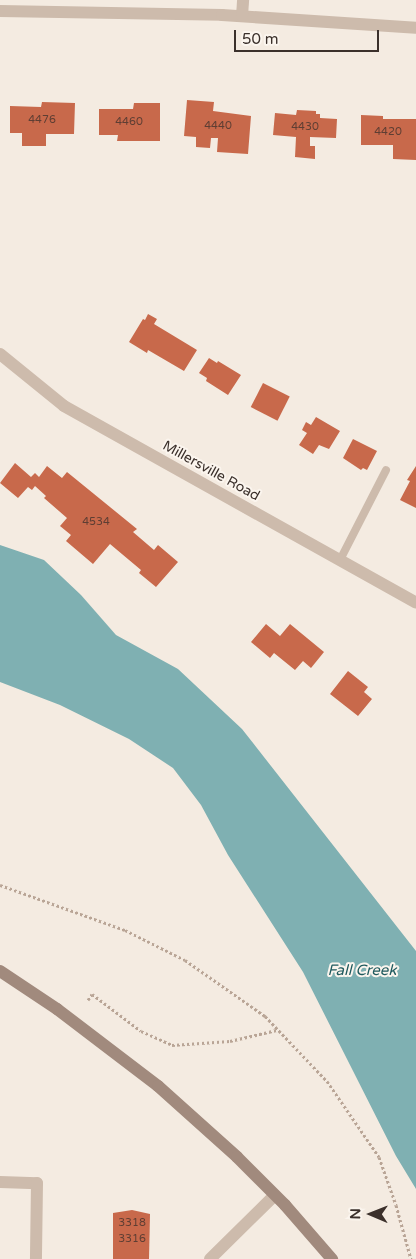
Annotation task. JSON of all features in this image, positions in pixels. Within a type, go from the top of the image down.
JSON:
[{"type":"main road","points":[[0,971],[57,1009],[158,1086],[237,1157],[275,1195],[332,1259]]},
{"type":"street","points":[[242,16],[243,0]]},
{"type":"street","points":[[0,11],[242,16],[416,28]]},
{"type":"street","name":"Millersville Road","points":[[0,354],[64,406],[416,603]]},
{"type":"street","points":[[0,1182],[37,1183],[36,1259]]},
{"type":"street","points":[[210,1259],[275,1195]]},
{"type":"lane","points":[[340,560],[386,470]]},
{"type":"path","points":[[0,885],[124,930],[185,960],[265,1016],[327,1081],[379,1157],[396,1206],[411,1259]]},
{"type":"path","points":[[88,1000],[92,994],[141,1031],[172,1045],[230,1041],[278,1030]]},
{"type":"water","name":"Fall Creek","points":[[0,545],[44,560],[81,595],[116,635],[178,669],[242,729],[416,951],[416,1189],[396,1156],[303,972],[228,855],[201,805],[173,768],[129,739],[60,705],[0,682]]},
{"type":"building","points":[[187,100],[214,102],[213,111],[251,116],[248,154],[217,152],[218,138],[211,138],[210,148],[196,147],[196,137],[184,136]]},
{"type":"building","points":[[42,102],[75,103],[74,134],[46,134],[46,146],[22,146],[22,133],[10,133],[10,106],[41,107]]},
{"type":"building","points":[[134,103],[160,103],[160,141],[117,141],[118,135],[99,135],[99,109],[133,109]]},
{"type":"building","points":[[297,110],[316,111],[316,114],[320,114],[320,118],[337,119],[336,138],[310,137],[310,146],[315,146],[315,159],[295,157],[296,137],[273,135],[275,113],[296,115]]},
{"type":"building","points":[[361,115],[383,116],[383,119],[416,119],[416,160],[393,159],[393,145],[361,145]]},
{"type":"building","points":[[148,314],[157,319],[154,324],[197,350],[184,371],[148,350],[147,353],[129,342]]},
{"type":"building","points":[[209,358],[217,363],[218,361],[241,375],[228,395],[206,381],[207,378],[199,373]]},
{"type":"building","points":[[263,383],[290,397],[277,421],[251,407]]},
{"type":"building","points":[[316,417],[340,431],[329,449],[319,445],[313,454],[299,445],[307,433],[302,430],[306,422],[311,425]]},
{"type":"building","points":[[353,439],[377,451],[367,470],[363,468],[361,470],[343,458]]},
{"type":"building","points":[[15,463],[31,477],[35,473],[39,477],[47,466],[62,478],[67,472],[137,529],[133,532],[154,550],[158,545],[178,562],[156,587],[139,573],[141,570],[110,544],[93,564],[66,541],[71,535],[60,526],[67,518],[44,498],[46,496],[35,486],[32,490],[28,487],[18,498],[0,483]]},
{"type":"building","points":[[416,466],[416,508],[400,500],[410,481],[407,480]]},
{"type":"building","points":[[266,624],[280,636],[290,624],[324,652],[311,668],[303,661],[295,670],[274,653],[270,658],[251,642]]},
{"type":"building","points":[[348,671],[368,687],[364,692],[372,699],[358,716],[330,694]]},
{"type":"building","points":[[132,1210],[150,1214],[149,1259],[113,1259],[113,1213]]}]
